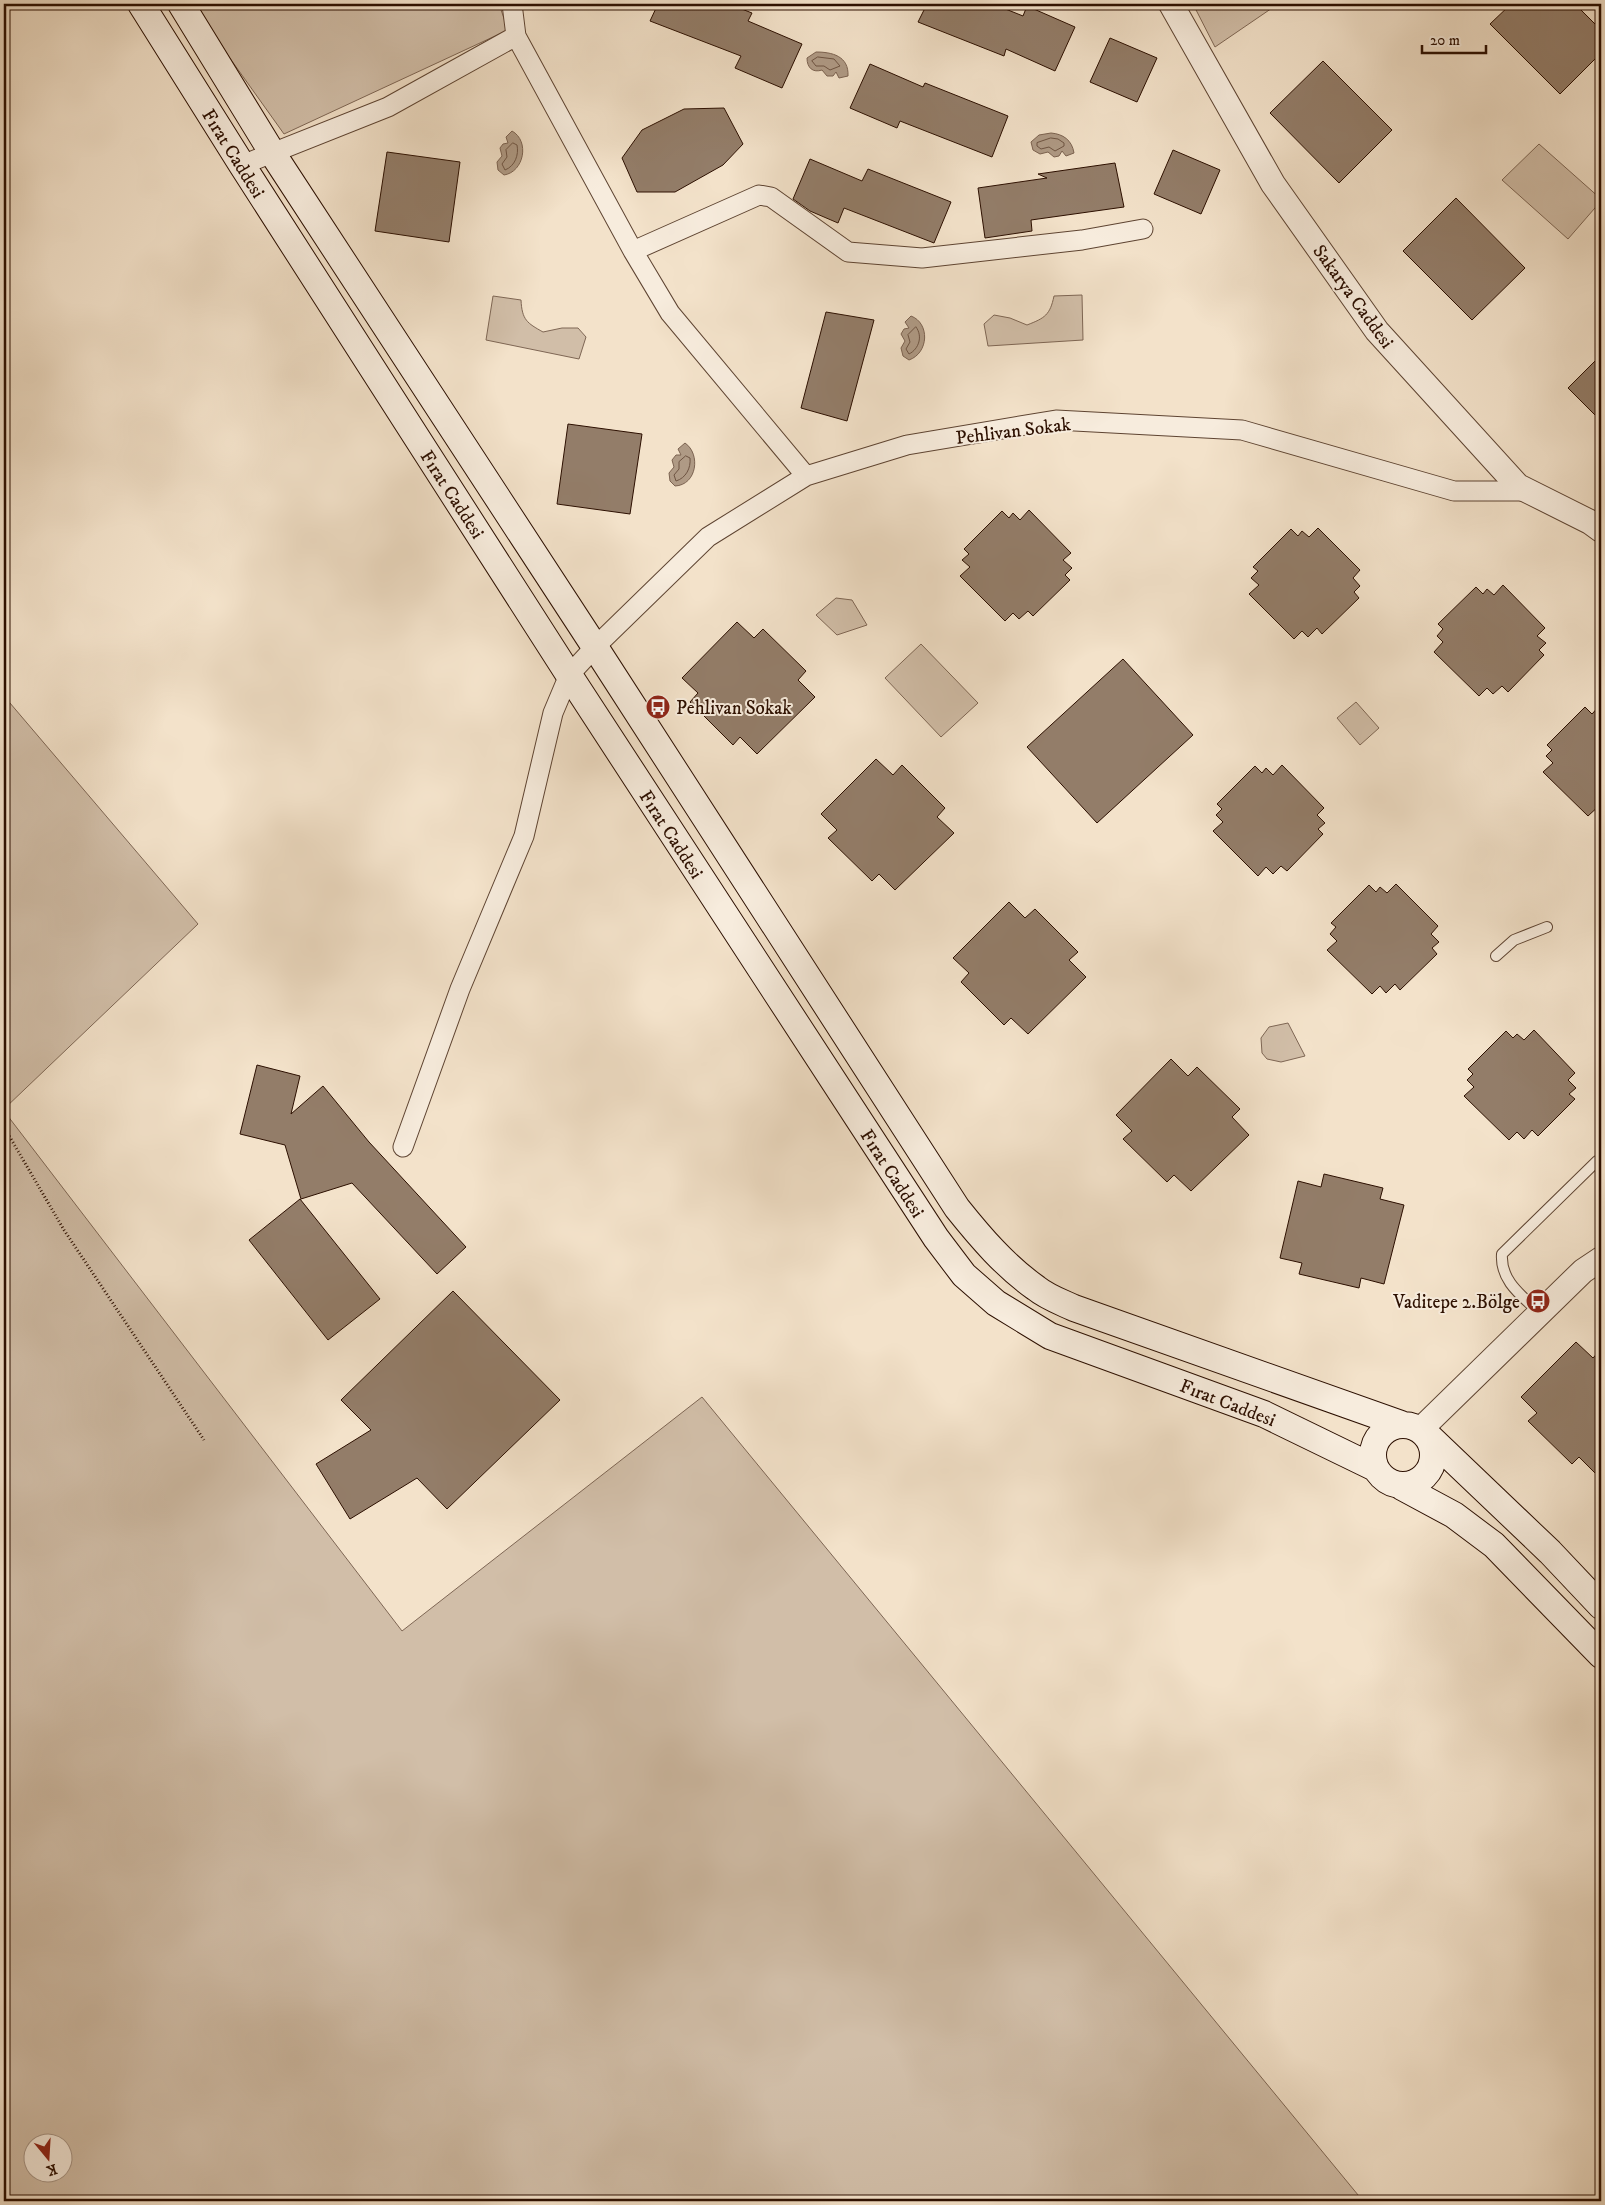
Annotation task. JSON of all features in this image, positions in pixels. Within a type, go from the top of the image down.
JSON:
[{"type":"main road","name":"Fırat Caddesi","points":[[141,4],[569,675],[936,1238],[964,1274],[996,1303],[1050,1336],[1264,1414],[1375,1468]]},
{"type":"main road","name":"Fırat Caddesi","points":[[181,4],[273,154],[958,1208],[981,1239],[1037,1290],[1074,1308],[1411,1427],[1550,1552],[1601,1606]]},
{"type":"main road","points":[[1402,1487],[1422,1478],[1432,1464],[1434,1455],[1432,1445],[1411,1427],[1391,1427],[1379,1437],[1374,1454],[1375,1468],[1384,1479],[1454,1515],[1494,1545],[1601,1655]]},
{"type":"street","points":[[512,4],[516,36],[633,252],[670,313],[806,476]]},
{"type":"street","name":"Sakarya Caddesi","points":[[1171,4],[1273,184],[1377,331],[1518,486],[1590,522],[1601,530]]},
{"type":"street","points":[[242,165],[388,108],[516,36]]},
{"type":"street","points":[[633,252],[759,195],[771,197],[848,252],[922,258],[1082,240],[1143,229]]},
{"type":"street","name":"Pehlivan Sokak","points":[[569,675],[595,647],[708,537],[806,476],[906,445],[1056,420],[1242,430],[1454,492],[1527,491]]},
{"type":"street","points":[[403,1147],[460,989],[524,836],[553,713],[569,675]]},
{"type":"street","points":[[1411,1427],[1540,1314],[1583,1271],[1601,1259]]},
{"type":"lane","points":[[1496,956],[1514,940],[1547,927]]},
{"type":"lane","points":[[1540,1314],[1504,1275],[1502,1254],[1601,1159]]},
{"type":"path","points":[[4,1127],[64,1230],[204,1440]]},
{"type":"shaded area","points":[[196,4],[499,4],[508,30],[284,134],[229,57]]},
{"type":"shaded area","points":[[1193,4],[1278,4],[1215,47]]},
{"type":"shaded area","points":[[1539,144],[1601,199],[1568,239],[1502,180]]},
{"type":"shaded area","points":[[1082,295],[1083,340],[988,346],[984,324],[994,315],[1010,318],[1027,325],[1046,315],[1051,308],[1054,296]]},
{"type":"shaded area","points":[[493,296],[521,300],[526,320],[543,332],[562,328],[578,328],[586,337],[579,359],[486,340]]},
{"type":"shaded area","points":[[836,598],[852,600],[867,625],[837,635],[816,615]]},
{"type":"shaded area","points":[[921,644],[978,703],[941,737],[885,678]]},
{"type":"shaded area","points":[[4,696],[198,924],[4,1109]]},
{"type":"shaded area","points":[[1356,702],[1379,728],[1360,745],[1337,718]]},
{"type":"shaded area","points":[[1288,1023],[1305,1056],[1281,1062],[1267,1059],[1262,1053],[1261,1038],[1269,1027]]},
{"type":"shaded area","points":[[4,1111],[402,1631],[702,1397],[1363,2201],[4,2201]]},
{"type":"water","points":[[816,52],[838,56],[846,64],[848,76],[839,78],[836,72],[833,76],[827,76],[822,70],[816,71],[811,69],[807,58]]},
{"type":"water","points":[[512,131],[521,142],[522,156],[516,168],[511,173],[504,175],[498,170],[497,162],[502,156],[500,148],[503,144],[508,143],[506,137]]},
{"type":"water","points":[[1051,133],[1066,138],[1074,153],[1066,156],[1062,151],[1059,156],[1054,157],[1048,152],[1040,154],[1033,150],[1031,142],[1039,135]]},
{"type":"water","points":[[911,316],[922,325],[925,338],[920,351],[909,360],[903,356],[901,348],[905,341],[901,334],[904,329],[909,328],[905,322]]},
{"type":"water","points":[[685,443],[693,454],[694,468],[688,480],[675,486],[670,481],[669,473],[674,467],[672,460],[676,455],[681,455],[678,449]]},
{"type":"building","points":[[658,4],[729,4],[752,13],[748,21],[802,44],[782,88],[735,68],[741,56],[650,21]]},
{"type":"building","points":[[927,4],[993,4],[1023,16],[1027,6],[1075,27],[1055,71],[1006,49],[1004,56],[918,22]]},
{"type":"building","points":[[1511,4],[1575,4],[1601,30],[1601,53],[1560,94],[1490,24]]},
{"type":"building","points":[[1110,38],[1157,58],[1137,102],[1090,82]]},
{"type":"building","points":[[1323,61],[1392,130],[1339,183],[1270,113]]},
{"type":"building","points":[[870,64],[923,87],[925,83],[1008,116],[992,157],[900,121],[897,128],[850,108]]},
{"type":"building","points":[[724,108],[743,144],[723,165],[675,192],[637,192],[622,158],[642,130],[684,109]]},
{"type":"building","points":[[1173,150],[1220,170],[1201,214],[1154,194]]},
{"type":"building","points":[[387,152],[460,162],[449,242],[375,231]]},
{"type":"building","points":[[810,159],[862,181],[868,169],[951,202],[934,243],[844,208],[838,223],[810,211],[793,199]]},
{"type":"building","points":[[1115,163],[1124,207],[1031,220],[1032,231],[985,238],[978,188],[1047,178],[1038,174]]},
{"type":"building","points":[[1456,198],[1525,268],[1472,320],[1403,251]]},
{"type":"building","points":[[826,312],[874,320],[847,421],[801,408]]},
{"type":"building","points":[[1601,355],[1601,421],[1568,388]]},
{"type":"building","points":[[568,424],[642,434],[630,514],[557,504]]},
{"type":"building","points":[[1029,510],[1071,553],[1063,560],[1072,568],[1065,575],[1070,580],[1033,616],[1028,611],[1019,619],[1013,613],[1005,621],[960,576],[970,567],[962,560],[969,554],[964,549],[1002,511],[1009,518],[1013,513],[1020,520]]},
{"type":"building","points":[[1318,528],[1360,570],[1353,578],[1360,586],[1354,592],[1359,598],[1322,634],[1317,628],[1308,637],[1302,631],[1294,639],[1249,594],[1259,585],[1251,578],[1258,571],[1253,567],[1291,529],[1298,536],[1302,531],[1309,537]]},
{"type":"building","points":[[1503,585],[1545,628],[1537,636],[1546,643],[1539,650],[1544,655],[1508,692],[1502,686],[1493,694],[1487,688],[1479,696],[1434,652],[1443,642],[1437,636],[1443,629],[1438,624],[1476,587],[1483,594],[1487,589],[1494,595]]},
{"type":"building","points":[[737,622],[754,638],[763,629],[806,671],[798,680],[815,697],[757,754],[740,737],[733,745],[690,702],[698,693],[682,678]]},
{"type":"building","points":[[1123,659],[1193,735],[1097,823],[1027,747]]},
{"type":"building","points":[[1601,704],[1601,804],[1588,816],[1543,772],[1553,763],[1546,756],[1552,750],[1547,745],[1585,707],[1592,714]]},
{"type":"building","points":[[876,759],[893,775],[902,765],[945,808],[937,817],[954,833],[895,890],[879,874],[872,881],[828,838],[837,830],[821,814]]},
{"type":"building","points":[[1282,765],[1324,808],[1317,815],[1325,823],[1318,829],[1323,834],[1287,871],[1281,866],[1273,874],[1266,867],[1258,876],[1213,831],[1223,822],[1216,815],[1222,809],[1217,804],[1255,766],[1262,773],[1266,768],[1273,775]]},
{"type":"building","points":[[1396,884],[1438,926],[1431,934],[1439,942],[1432,948],[1437,954],[1400,990],[1395,984],[1386,993],[1380,986],[1372,994],[1327,950],[1337,941],[1330,934],[1336,927],[1331,923],[1369,885],[1376,892],[1380,887],[1387,893]]},
{"type":"building","points":[[1009,902],[1025,918],[1035,909],[1078,952],[1069,960],[1086,977],[1028,1034],[1011,1018],[1004,1025],[961,982],[969,973],[953,958]]},
{"type":"building","points":[[1534,1030],[1575,1073],[1568,1080],[1576,1088],[1569,1094],[1575,1099],[1538,1136],[1532,1130],[1524,1139],[1517,1132],[1509,1140],[1464,1096],[1474,1087],[1467,1080],[1473,1074],[1468,1069],[1506,1031],[1513,1038],[1517,1034],[1524,1040]]},
{"type":"building","points":[[1171,1059],[1188,1076],[1197,1067],[1240,1109],[1232,1117],[1249,1135],[1191,1191],[1174,1175],[1167,1182],[1123,1139],[1132,1131],[1116,1115]]},
{"type":"building","points":[[257,1065],[300,1076],[291,1114],[323,1086],[369,1142],[466,1247],[437,1274],[352,1183],[301,1199],[285,1145],[240,1134]]},
{"type":"building","points":[[1324,1174],[1383,1188],[1380,1199],[1404,1205],[1384,1284],[1361,1278],[1359,1288],[1299,1274],[1302,1263],[1280,1258],[1298,1181],[1321,1187]]},
{"type":"building","points":[[300,1199],[380,1299],[328,1340],[249,1240]]},
{"type":"building","points":[[453,1291],[560,1400],[447,1509],[417,1478],[350,1519],[316,1464],[371,1430],[341,1400]]},
{"type":"building","points":[[1576,1342],[1593,1358],[1601,1349],[1601,1479],[1579,1457],[1572,1464],[1528,1421],[1537,1413],[1521,1397]]},
{"type":"place","name":"Pehlivan Sokak","points":[[658,707]]},
{"type":"place","name":"Vaditepe 2.Bölge","points":[[1538,1301]]}]
